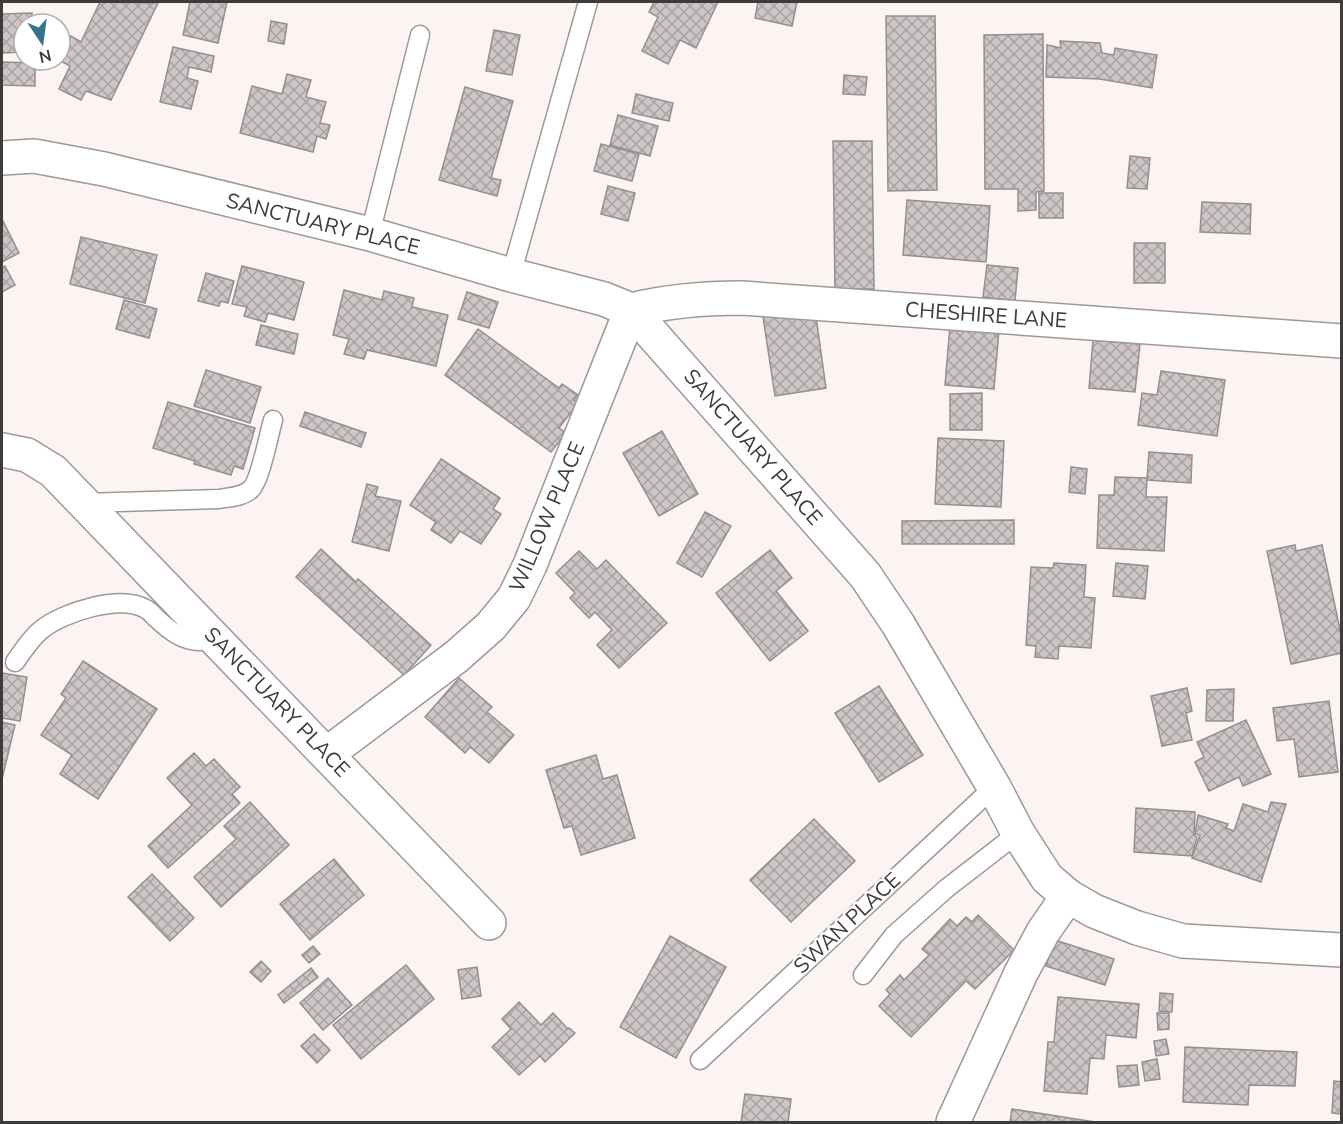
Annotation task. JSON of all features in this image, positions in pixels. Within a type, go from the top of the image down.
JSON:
[{"type":"street","name":"SANCTUARY PLACE","points":[[2,158],[34,156],[63,160],[370,234],[604,299],[631,310],[865,575],[898,624],[994,787],[1018,833],[1047,878],[1068,896],[1094,911],[1137,928],[1184,941],[1341,950]]},
{"type":"street","name":"CHESHIRE LANE","points":[[631,310],[698,298],[742,298],[1341,341]]},
{"type":"street","name":"WILLOW PLACE","points":[[327,754],[456,657],[491,626],[514,598],[530,565],[631,310]]},
{"type":"street","name":"SANCTUARY PLACE","points":[[2,450],[27,455],[53,471],[489,923]]},
{"type":"street","points":[[953,1122],[1022,973],[1043,932],[1068,896]]},
{"type":"lane","points":[[511,275],[588,2]]},
{"type":"lane","points":[[370,234],[420,34]]},
{"type":"lane","points":[[84,503],[219,499],[241,495],[253,488],[273,420]]},
{"type":"lane","points":[[15,662],[31,638],[44,627],[81,610],[113,602],[135,604],[147,609],[175,634],[189,641],[200,641],[210,633]]},
{"type":"lane","name":"SWAN PLACE","points":[[699,1060],[994,787]]},
{"type":"lane","points":[[863,975],[894,935],[906,924],[947,888],[1018,833]]},
{"type":"building","points":[[100,2],[158,3],[111,100],[86,91],[81,100],[59,89],[67,72],[72,72],[72,37],[81,42]]},
{"type":"building","points":[[190,2],[227,2],[218,43],[183,35]]},
{"type":"building","points":[[654,2],[718,2],[696,48],[680,40],[668,64],[642,51],[658,17],[649,12]]},
{"type":"building","points":[[758,2],[797,2],[792,26],[755,18]]},
{"type":"building","points":[[2,14],[12,14],[12,53],[2,53]]},
{"type":"building","points":[[886,16],[935,16],[937,190],[888,191]]},
{"type":"building","points":[[271,21],[287,24],[284,44],[268,41]]},
{"type":"building","points":[[494,30],[520,35],[512,75],[486,71]]},
{"type":"building","points":[[1043,34],[1044,191],[1036,192],[1036,210],[1018,211],[1018,189],[985,189],[984,35]]},
{"type":"building","points":[[1060,41],[1100,43],[1102,53],[1114,55],[1115,48],[1157,55],[1152,88],[1100,79],[1046,77],[1047,45],[1061,48]]},
{"type":"building","points":[[173,47],[214,56],[211,72],[189,67],[187,78],[198,81],[191,109],[160,102]]},
{"type":"building","points":[[2,62],[12,62],[12,72],[35,72],[35,86],[2,85]]},
{"type":"building","points":[[287,74],[311,80],[306,97],[326,102],[320,123],[330,125],[326,139],[317,136],[313,152],[240,133],[252,86],[282,94]]},
{"type":"building","points":[[844,75],[867,77],[865,95],[843,94]]},
{"type":"building","points":[[465,87],[513,101],[491,178],[501,180],[497,196],[439,180]]},
{"type":"building","points":[[636,94],[673,103],[669,121],[632,113]]},
{"type":"building","points":[[618,115],[658,126],[650,156],[610,145]]},
{"type":"building","points":[[833,141],[872,141],[874,289],[835,289]]},
{"type":"building","points":[[601,144],[639,154],[632,181],[594,171]]},
{"type":"building","points":[[1130,156],[1150,158],[1147,189],[1127,188]]},
{"type":"building","points":[[608,186],[635,193],[628,221],[601,214]]},
{"type":"building","points":[[1039,193],[1063,193],[1063,218],[1039,218]]},
{"type":"building","points":[[907,200],[990,206],[986,262],[903,255]]},
{"type":"building","points":[[1202,202],[1251,204],[1250,234],[1200,232]]},
{"type":"building","points":[[2,219],[19,253],[2,262]]},
{"type":"building","points":[[81,237],[157,255],[145,303],[70,284]]},
{"type":"building","points":[[1134,243],[1165,243],[1165,283],[1134,283]]},
{"type":"building","points":[[987,265],[1018,268],[1015,301],[983,297]]},
{"type":"building","points":[[5,266],[15,285],[2,292],[2,268]]},
{"type":"building","points":[[242,266],[304,282],[294,320],[268,313],[265,322],[244,316],[247,307],[232,304]]},
{"type":"building","points":[[206,273],[234,281],[228,303],[221,301],[219,306],[198,301]]},
{"type":"building","points":[[344,290],[382,300],[384,291],[414,298],[412,307],[448,315],[436,366],[367,350],[364,359],[344,354],[349,339],[333,335]]},
{"type":"building","points":[[467,292],[498,302],[489,328],[458,319]]},
{"type":"building","points":[[124,300],[157,309],[149,338],[116,329]]},
{"type":"building","points":[[815,310],[826,388],[775,396],[763,317]]},
{"type":"building","points":[[261,325],[298,334],[294,354],[256,345]]},
{"type":"building","points":[[950,326],[999,330],[994,389],[945,385]]},
{"type":"building","points":[[478,329],[559,388],[562,384],[578,395],[574,400],[578,403],[559,428],[566,433],[551,452],[445,375]]},
{"type":"building","points":[[1093,340],[1140,344],[1135,392],[1089,388]]},
{"type":"building","points":[[206,370],[261,387],[250,423],[194,406]]},
{"type":"building","points":[[1161,371],[1225,380],[1217,436],[1138,425],[1142,393],[1157,395]]},
{"type":"building","points":[[982,393],[982,430],[950,430],[950,394]]},
{"type":"building","points":[[168,402],[255,428],[243,469],[234,466],[231,475],[153,448]]},
{"type":"building","points":[[305,412],[366,433],[361,447],[300,426]]},
{"type":"building","points":[[662,431],[698,494],[659,516],[623,453]]},
{"type":"building","points":[[938,438],[1004,441],[1001,507],[935,504]]},
{"type":"building","points":[[1149,452],[1192,455],[1191,483],[1147,480]]},
{"type":"building","points":[[441,459],[500,498],[493,509],[501,514],[481,544],[460,531],[451,543],[431,530],[436,522],[410,505]]},
{"type":"building","points":[[1071,467],[1087,469],[1085,494],[1069,492]]},
{"type":"building","points":[[1115,477],[1147,478],[1146,497],[1167,497],[1164,551],[1097,548],[1099,495],[1114,495]]},
{"type":"building","points":[[367,484],[378,487],[375,496],[401,501],[389,551],[352,542]]},
{"type":"building","points":[[705,512],[731,526],[702,577],[677,563]]},
{"type":"building","points":[[1014,520],[1014,544],[902,544],[902,521]]},
{"type":"building","points":[[1295,545],[1296,551],[1322,545],[1342,639],[1342,653],[1291,664],[1267,551]]},
{"type":"building","points":[[321,549],[356,582],[358,579],[431,645],[404,675],[296,577]]},
{"type":"building","points":[[770,550],[792,578],[776,591],[808,631],[770,661],[716,593]]},
{"type":"building","points":[[579,551],[597,569],[606,560],[667,623],[619,668],[597,645],[612,630],[595,612],[589,618],[570,598],[575,593],[556,573]]},
{"type":"building","points":[[1054,563],[1086,565],[1084,597],[1095,598],[1091,648],[1059,646],[1058,659],[1035,657],[1036,646],[1026,645],[1031,567],[1053,568]]},
{"type":"building","points":[[1116,563],[1148,566],[1145,599],[1113,596]]},
{"type":"building","points":[[83,661],[157,709],[98,799],[60,774],[72,755],[41,735],[66,698],[61,694]]},
{"type":"building","points":[[2,673],[27,677],[20,721],[2,718]]},
{"type":"building","points":[[459,678],[492,707],[487,712],[514,735],[489,763],[470,747],[465,753],[425,717]]},
{"type":"building","points":[[879,686],[923,755],[879,782],[835,713]]},
{"type":"building","points":[[1187,688],[1192,711],[1186,713],[1192,740],[1162,746],[1151,696]]},
{"type":"building","points":[[1234,689],[1233,721],[1206,721],[1207,690]]},
{"type":"building","points":[[1329,701],[1338,772],[1299,777],[1294,739],[1277,741],[1273,708]]},
{"type":"building","points":[[1246,720],[1271,774],[1243,786],[1239,777],[1209,791],[1195,762],[1204,757],[1197,742]]},
{"type":"building","points":[[2,722],[15,725],[2,779]]},
{"type":"building","points":[[194,753],[206,766],[214,759],[240,787],[232,794],[240,803],[168,868],[148,846],[192,805],[167,778]]},
{"type":"building","points":[[596,755],[603,779],[617,775],[635,838],[581,855],[572,826],[564,828],[546,770]]},
{"type":"building","points":[[250,802],[289,845],[221,907],[194,877],[236,839],[224,826]]},
{"type":"building","points":[[1271,802],[1286,804],[1261,882],[1192,858],[1200,835],[1195,834],[1198,815],[1228,824],[1226,828],[1234,831],[1243,804],[1268,812]]},
{"type":"building","points":[[1136,808],[1195,812],[1194,835],[1197,837],[1192,856],[1134,852]]},
{"type":"building","points":[[814,819],[855,861],[791,922],[750,880]]},
{"type":"building","points":[[334,859],[364,895],[310,940],[280,904]]},
{"type":"building","points":[[152,874],[194,918],[170,941],[128,897]]},
{"type":"building","points":[[978,915],[1014,950],[975,989],[966,981],[911,1037],[879,1006],[890,994],[886,990],[900,975],[904,980],[929,955],[922,949],[950,919],[957,926],[966,917],[972,922]]},
{"type":"building","points":[[670,936],[726,967],[676,1058],[620,1027]]},
{"type":"building","points":[[1055,940],[1114,959],[1105,985],[1046,966]]},
{"type":"building","points":[[313,946],[320,954],[309,963],[302,955]]},
{"type":"building","points":[[261,961],[271,971],[261,982],[250,972]]},
{"type":"building","points":[[406,965],[434,999],[361,1059],[333,1025]]},
{"type":"building","points":[[477,967],[481,996],[462,999],[458,970]]},
{"type":"building","points":[[311,968],[318,977],[284,1003],[278,995]]},
{"type":"building","points":[[328,978],[352,1005],[323,1030],[300,1003]]},
{"type":"building","points":[[1160,993],[1173,994],[1172,1012],[1159,1011]]},
{"type":"building","points":[[1058,997],[1139,1004],[1136,1038],[1106,1035],[1104,1059],[1090,1058],[1087,1094],[1044,1091],[1048,1042],[1054,1042]]},
{"type":"building","points":[[519,1002],[541,1025],[553,1013],[575,1033],[545,1062],[540,1056],[519,1075],[492,1047],[511,1029],[502,1019]]},
{"type":"building","points":[[1157,1013],[1169,1013],[1169,1029],[1158,1030]]},
{"type":"building","points":[[314,1034],[330,1050],[317,1063],[301,1046]]},
{"type":"building","points":[[1166,1039],[1169,1054],[1156,1056],[1154,1041]]},
{"type":"building","points":[[1185,1047],[1297,1052],[1295,1086],[1249,1085],[1248,1105],[1183,1102]]},
{"type":"building","points":[[1157,1059],[1160,1079],[1145,1081],[1142,1062]]},
{"type":"building","points":[[1137,1065],[1139,1085],[1119,1087],[1117,1066]]},
{"type":"building","points":[[1334,1081],[1342,1082],[1342,1114],[1332,1113]]},
{"type":"building","points":[[745,1094],[791,1099],[788,1122],[741,1122]]},
{"type":"building","points":[[1012,1109],[1095,1122],[1010,1122]]}]
